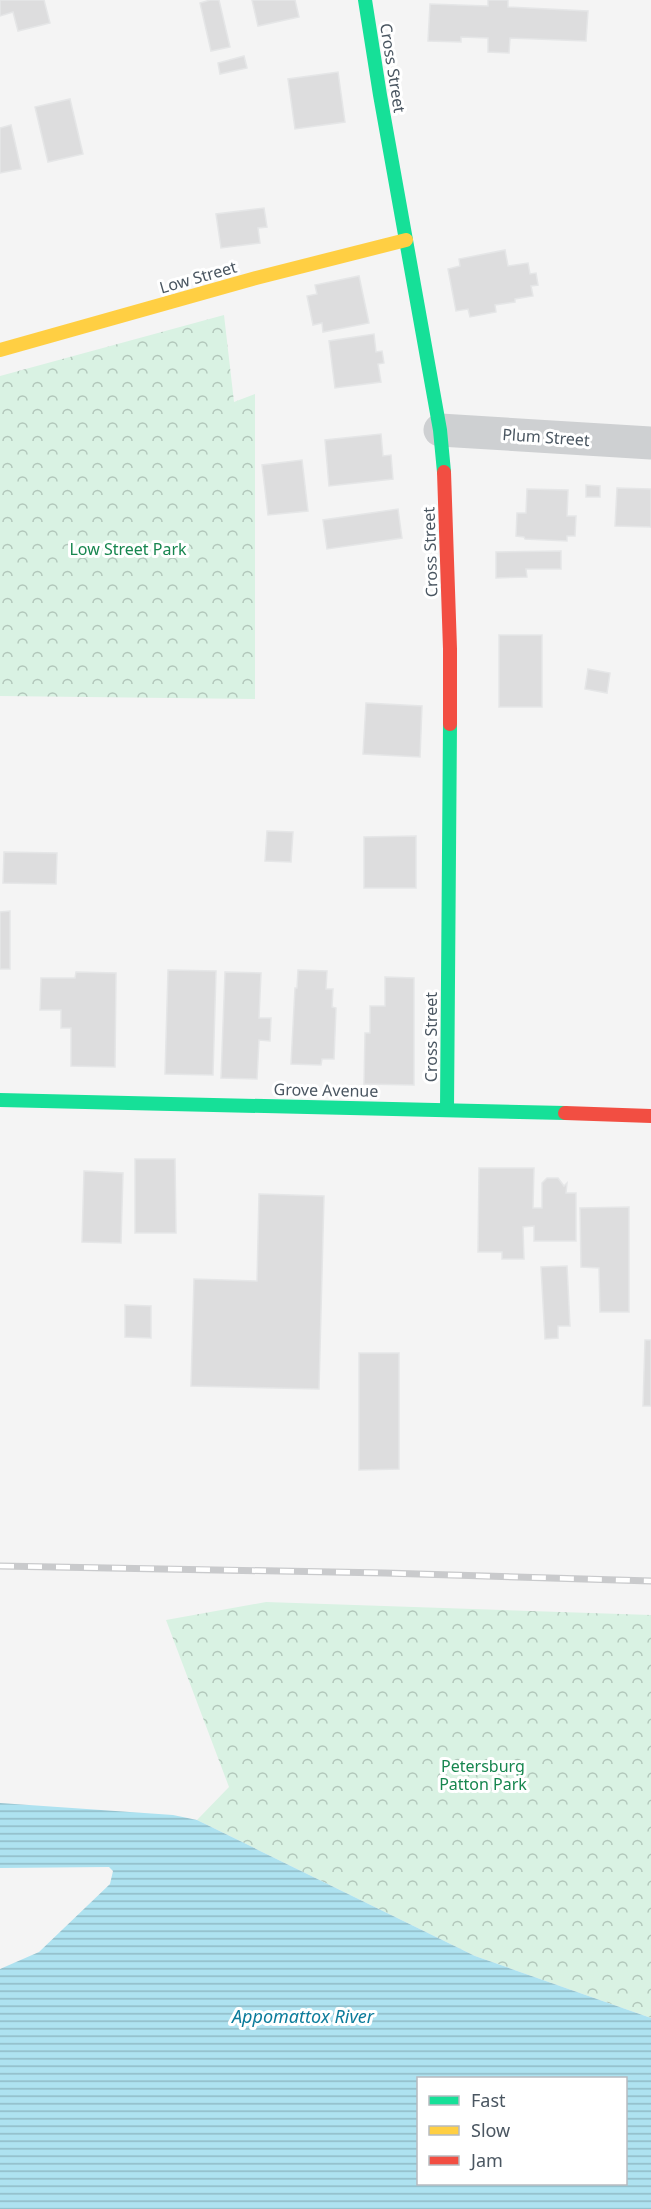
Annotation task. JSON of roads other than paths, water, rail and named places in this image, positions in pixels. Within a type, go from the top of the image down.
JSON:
[{"type":"street","name":"Cross Street","points":[[365,0],[440,430],[445,481],[450,649],[447,1109]]},
{"type":"street","name":"Low Street","points":[[0,350],[256,278],[406,240]]},
{"type":"street","name":"Plum Street","points":[[440,430],[651,443]]},
{"type":"street","name":"Grove Avenue","points":[[0,1100],[447,1109],[651,1116]]},
{"type":"water","name":"Appomattox River","points":[[0,1803],[173,1815],[197,1820],[475,1956],[651,2018],[651,2209],[0,2209],[0,1969],[39,1952],[110,1884],[113,1871],[109,1867],[0,1868]]},
{"type":"railway","points":[[0,1566],[385,1573],[651,1581]]},
{"type":"park label","name":"Low Street Park","points":[[128,549]]},
{"type":"park label","name":"Petersburg Patton Park","points":[[483,1775]]}]
